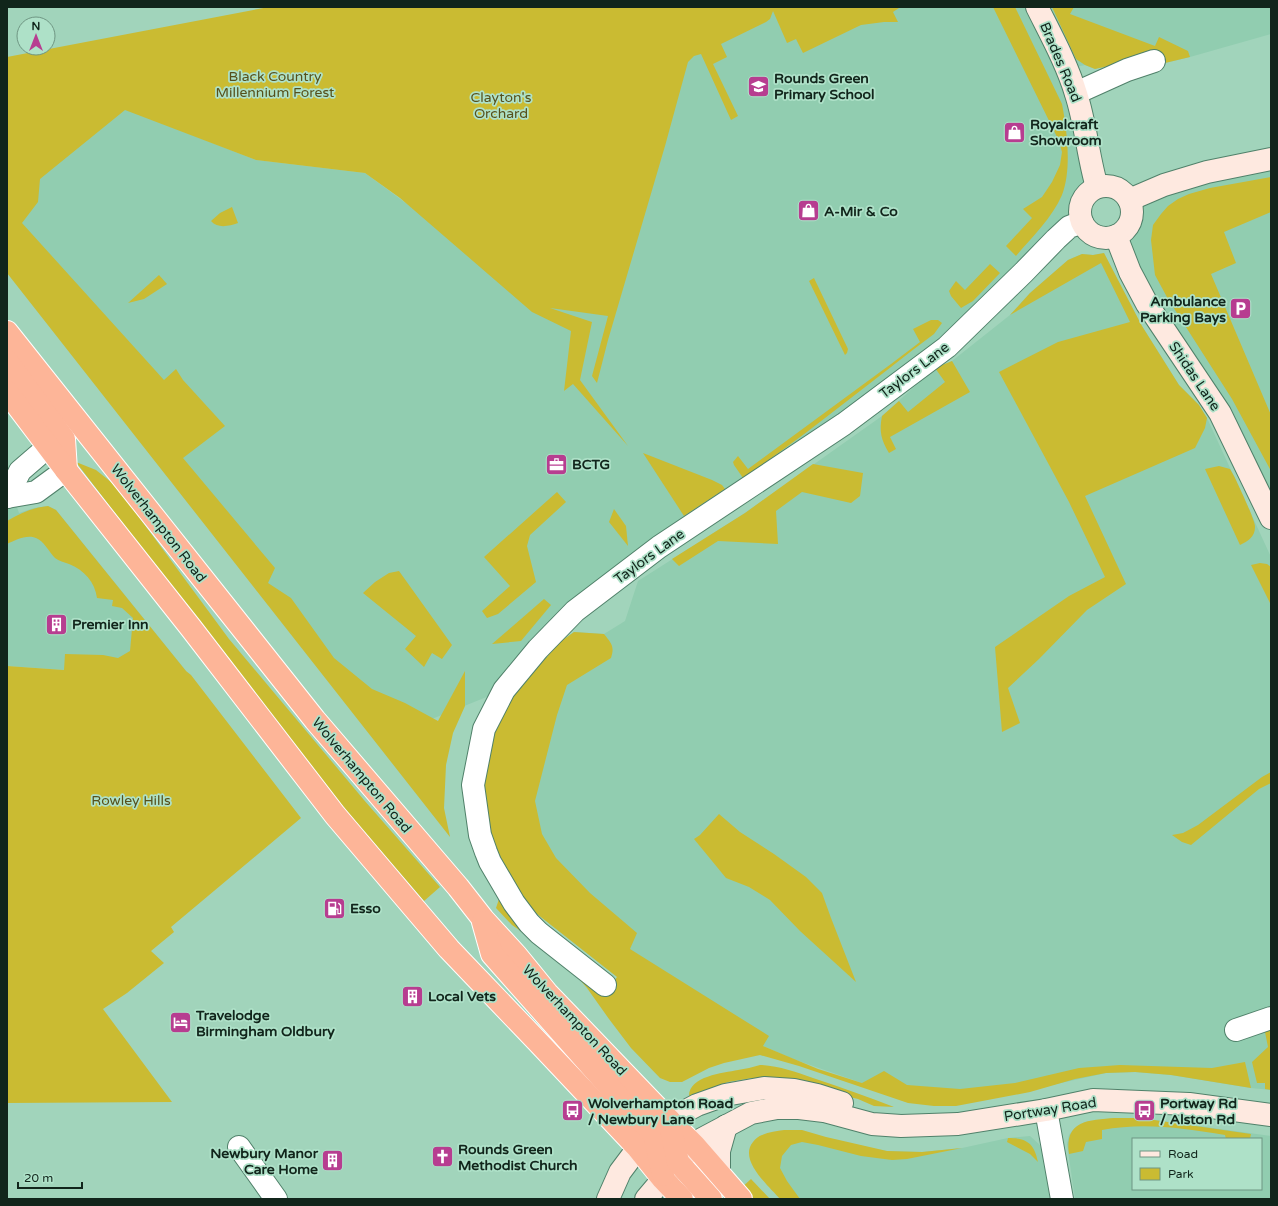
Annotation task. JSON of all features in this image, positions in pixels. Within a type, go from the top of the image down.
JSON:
[{"type":"highway","name":"Wolverhampton Road","points":[[7,332],[315,720],[458,887],[482,919],[547,993],[653,1134],[663,1179],[682,1199]]},
{"type":"highway","points":[[7,360],[64,439],[56,445]]},
{"type":"highway","points":[[7,392],[56,445],[66,470]]},
{"type":"highway","points":[[56,445],[74,446],[95,456],[119,473]]},
{"type":"highway","name":"Wolverhampton Road","points":[[66,470],[191,628],[335,815],[449,949],[538,1042],[653,1134],[694,1145],[741,1199]]},
{"type":"highway","points":[[653,1134],[712,1199]]},
{"type":"street","name":"Brades Road","points":[[1037,7],[1067,69],[1076,93],[1097,187]]},
{"type":"street","points":[[1076,93],[1127,70],[1154,61]]},
{"type":"street","points":[[1129,200],[1164,185],[1207,172],[1271,159]]},
{"type":"street","points":[[1097,187],[1114,187],[1120,190],[1129,200],[1132,209],[1131,218],[1128,226],[1116,236],[1108,238],[1097,236],[1088,231],[1082,222],[1080,209],[1083,201],[1087,194],[1097,187]]},
{"type":"street","name":"Taylors Lane","points":[[605,985],[539,933],[529,923],[514,903],[490,862],[480,835],[473,785],[484,730],[504,690],[538,649],[575,611],[659,548],[844,424],[947,347],[1056,239],[1070,228],[1082,222]]},
{"type":"street","name":"Shidas Lane","points":[[1116,236],[1130,272],[1147,304],[1220,413],[1271,518]]},
{"type":"street","points":[[7,497],[20,471],[56,445]]},
{"type":"street","points":[[7,497],[36,492],[66,470]]},
{"type":"street","points":[[1236,1030],[1271,1018]]},
{"type":"street","name":"Portway Road","points":[[653,1134],[698,1105],[724,1095],[764,1088],[794,1090],[817,1095],[901,1126]]},
{"type":"street","name":"Portway Road","points":[[646,1199],[694,1145],[708,1135],[751,1114],[777,1108],[799,1108],[824,1111],[872,1124],[901,1126],[958,1124],[1046,1110],[1093,1100],[1189,1104],[1271,1115]]},
{"type":"street","points":[[1046,1110],[1062,1199]]},
{"type":"street","points":[[719,1172],[720,1151],[726,1126]]},
{"type":"street","points":[[608,1199],[620,1172],[653,1134]]},
{"type":"street","points":[[239,1148],[276,1199]]},
{"type":"shaded area","points":[[696,7],[1271,7],[1271,34],[1165,63],[1158,52],[1095,69],[1085,65],[1067,69],[1092,190],[1087,194],[1083,201],[1080,209],[1080,215],[947,347],[659,547],[504,690],[407,729],[316,653],[7,271],[7,187],[125,109],[256,160],[365,173],[547,307]]},
{"type":"shaded area","points":[[1271,159],[1271,518],[1147,304],[1121,232],[1128,226],[1131,218],[1131,204]]},
{"type":"shaded area","points":[[1104,253],[1138,320],[1179,385],[1199,405],[1207,418],[1271,557],[1271,1090],[1171,1075],[1135,1072],[1106,1073],[980,1101],[862,1083],[793,1059],[763,1046],[556,924],[492,738],[523,684],[560,642],[574,632],[604,634],[625,621],[638,581],[745,513],[882,416],[935,368],[952,361],[1010,315],[1030,293],[1068,260],[1082,254],[1093,255]]},
{"type":"shaded area","points":[[7,478],[19,513],[34,508],[48,506],[56,510],[186,671],[65,670],[7,666]]},
{"type":"shaded area","points":[[1115,1118],[1140,1118],[1271,1136],[1271,1199],[1075,1199],[1067,1144],[1069,1135],[1076,1127],[1085,1122]]},
{"type":"shaded area","points":[[790,1135],[887,1151],[922,1152],[962,1148],[1008,1138],[1030,1136],[1040,1145],[1050,1199],[787,1199],[759,1152]]},
{"type":"green space","points":[[269,7],[899,7],[893,12],[898,22],[861,25],[803,53],[796,39],[787,43],[773,11],[770,19],[766,22],[721,44],[727,57],[713,64],[738,116],[731,120],[701,54],[694,56],[688,62],[597,383],[592,376],[608,316],[550,308],[592,322],[580,380],[628,446],[573,384],[564,391],[571,331],[532,312],[400,198],[365,173],[256,160],[125,110],[40,179],[38,202],[22,223],[164,380],[176,369],[183,380],[225,426],[183,458],[275,568],[268,583],[291,598],[334,658],[372,689],[405,703],[438,721],[465,671],[465,706],[453,733],[446,765],[444,808],[450,837],[7,273],[7,57],[16,55],[56,56],[56,48]]},
{"type":"green space","points":[[993,7],[1015,7],[1062,104],[1066,126],[1068,162],[1062,195],[1053,212],[1016,256],[1006,246],[1032,218],[1023,209],[1042,197],[1052,182],[1060,165],[1062,152],[1059,141]]},
{"type":"green space","points":[[1052,7],[1074,7],[1070,14],[1155,46],[1159,37],[1188,51],[1190,57],[1165,63],[1158,52],[1095,69],[1076,59]]},
{"type":"green space","points":[[1271,177],[1271,212],[1224,232],[1236,263],[1211,274],[1271,415],[1271,471],[1232,399],[1168,299],[1155,275],[1151,240],[1153,225],[1168,206],[1178,199],[1210,188]]},
{"type":"green space","points":[[232,207],[238,223],[220,226],[211,221],[220,213]]},
{"type":"green space","points":[[1104,253],[1142,326],[1179,385],[1199,405],[1207,418],[1205,428],[1195,448],[1085,496],[1126,584],[1087,610],[1008,688],[1020,723],[1002,732],[995,647],[1069,596],[1105,577],[1069,502],[999,372],[1058,342],[1130,322],[1101,263],[1010,315],[1030,293],[1068,260],[1082,254],[1093,255]]},
{"type":"green space","points":[[990,264],[1000,273],[973,301],[961,308],[951,296],[949,291],[956,281],[965,290]]},
{"type":"green space","points":[[159,275],[167,284],[144,299],[128,303]]},
{"type":"green space","points":[[814,278],[848,349],[845,355],[809,281]]},
{"type":"green space","points":[[931,320],[938,320],[942,323],[934,334],[816,425],[743,478],[733,462],[738,456],[748,469],[920,342],[913,329]]},
{"type":"green space","points":[[952,361],[970,392],[890,437],[896,449],[889,453],[881,435],[882,416],[899,401],[908,412],[945,382],[935,368]]},
{"type":"green space","points":[[643,453],[712,480],[722,485],[725,489],[684,516]]},
{"type":"green space","points":[[76,462],[96,470],[116,486],[229,639],[364,800],[440,887],[424,901],[349,814],[205,631]]},
{"type":"green space","points":[[813,464],[863,473],[860,496],[851,503],[802,492],[776,511],[778,544],[718,541],[679,566],[672,559],[745,513]]},
{"type":"green space","points":[[1219,466],[1230,469],[1243,494],[1255,524],[1255,530],[1252,536],[1240,545],[1205,469]]},
{"type":"green space","points":[[557,492],[566,502],[530,535],[527,546],[536,582],[498,614],[487,618],[482,611],[510,586],[484,557]]},
{"type":"green space","name":"Rowley Hills","points":[[48,506],[56,510],[186,671],[191,675],[301,818],[171,927],[174,932],[151,951],[164,963],[127,993],[103,1009],[172,1102],[7,1103],[7,666],[64,670],[65,654],[103,655],[118,658],[130,651],[133,618],[122,608],[112,606],[113,600],[97,598],[94,587],[88,577],[69,564],[55,558],[39,539],[25,537],[7,544],[7,521],[26,511]]},
{"type":"green space","points":[[614,509],[626,526],[628,546],[609,522]]},
{"type":"green space","points":[[1260,563],[1267,564],[1271,567],[1271,605],[1251,565]]},
{"type":"green space","points":[[399,571],[452,645],[442,659],[432,653],[424,667],[405,649],[416,636],[363,593],[375,582],[389,573]]},
{"type":"green space","points":[[544,599],[551,605],[521,641],[492,644]]},
{"type":"green space","points":[[574,632],[604,634],[612,645],[613,650],[611,658],[567,685],[557,715],[535,801],[542,834],[556,858],[590,893],[637,933],[630,949],[769,1036],[763,1046],[818,1069],[862,1083],[884,1071],[907,1085],[960,1089],[1015,1083],[1079,1068],[1120,1065],[1212,1068],[1245,1062],[1251,1088],[1171,1075],[1135,1072],[1106,1073],[1075,1079],[1030,1092],[956,1106],[934,1106],[908,1103],[799,1066],[760,1055],[709,1068],[682,1082],[670,1082],[660,1078],[631,1048],[587,988],[574,973],[555,955],[512,925],[496,908],[500,896],[605,993],[617,977],[537,914],[504,873],[491,841],[482,786],[492,738],[503,710],[523,684],[560,642]]},
{"type":"green space","points":[[1271,772],[1271,783],[1259,789],[1191,845],[1182,842],[1172,835],[1183,833],[1198,825],[1262,777]]},
{"type":"green space","points":[[719,814],[740,832],[806,877],[822,893],[856,982],[800,931],[770,900],[749,887],[726,878],[694,839],[700,835]]},
{"type":"green space","points":[[1271,1030],[1271,1090],[1265,1089],[1265,1083],[1257,1083],[1252,1062],[1268,1047],[1265,1032]]},
{"type":"green space","points":[[760,1065],[793,1072],[844,1088],[894,1107],[874,1106],[858,1099],[769,1078],[752,1078],[728,1082],[689,1096],[690,1089],[701,1080],[716,1074]]},
{"type":"green space","points":[[1140,1118],[1251,1134],[1250,1138],[1226,1138],[1225,1135],[1194,1130],[1133,1126],[1102,1130],[1102,1139],[1086,1142],[1083,1151],[1069,1154],[1068,1143],[1070,1134],[1080,1124],[1096,1120]]},
{"type":"green space","points":[[802,1130],[887,1151],[922,1152],[962,1148],[907,1159],[892,1160],[861,1156],[802,1142],[791,1145],[782,1156],[780,1168],[800,1199],[780,1199],[752,1165],[749,1157],[749,1149],[754,1141],[760,1136],[770,1132]]},
{"type":"green space","points":[[1008,1138],[1020,1139],[1029,1143],[1034,1150],[1038,1162],[1030,1154],[1007,1142]]},
{"type":"green space","points":[[751,1179],[770,1199],[748,1199],[740,1189]]},
{"type":"place","name":"Rounds Green Primary School","points":[[758,86]]},
{"type":"place","name":"Royalcraft Showroom","points":[[1014,132]]},
{"type":"place","name":"A-Mir & Co","points":[[809,211]]},
{"type":"place","name":"Ambulance Parking Bays","points":[[1241,309]]},
{"type":"place","name":"BCTG","points":[[557,464]]},
{"type":"place","name":"Premier Inn","points":[[57,624]]},
{"type":"place","name":"Esso","points":[[334,908]]},
{"type":"place","name":"Local Vets","points":[[412,996]]},
{"type":"place","name":"Travelodge Birmingham Oldbury","points":[[181,1023]]},
{"type":"place","name":"Wolverhampton Road / Newbury Lane","points":[[572,1111]]},
{"type":"place","name":"Portway Rd / Alston Rd","points":[[1145,1111]]},
{"type":"place","name":"Rounds Green Methodist Church","points":[[443,1157]]},
{"type":"place","name":"Newbury Manor Care Home","points":[[333,1161]]},
{"type":"park label","name":"Black Country Millennium Forest","points":[[275,84]]},
{"type":"park label","name":"Clayton's Orchard","points":[[501,106]]}]
